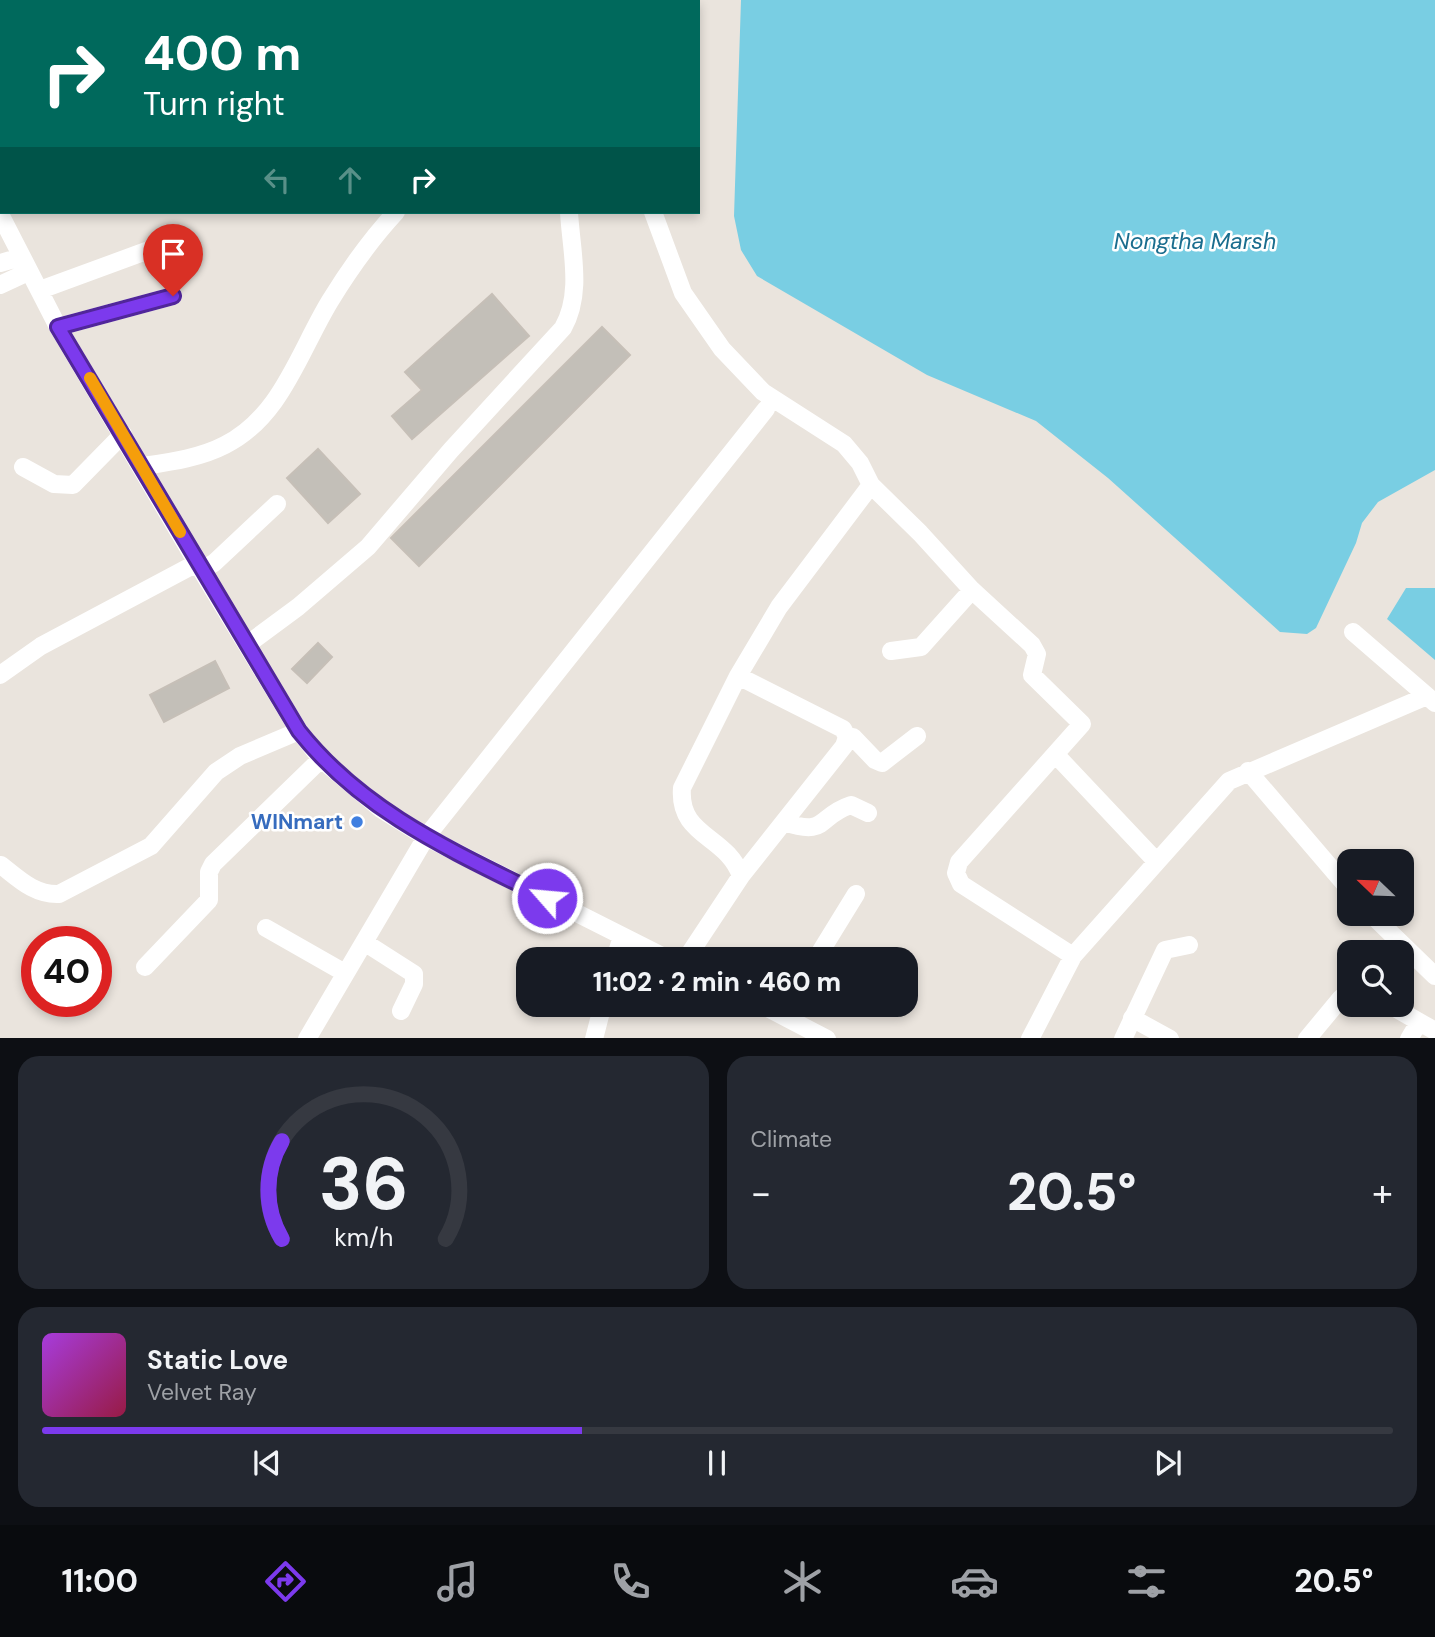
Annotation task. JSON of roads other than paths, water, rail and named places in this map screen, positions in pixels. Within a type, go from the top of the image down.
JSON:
[{"type":"street","points":[[0,214],[58,327],[299,731],[321,759],[381,810],[426,837],[644,947]]},
{"type":"street","points":[[143,466],[184,460],[226,445],[260,421],[286,384],[330,302],[375,234],[394,214]]},
{"type":"street","points":[[248,644],[298,607],[368,547],[451,450],[564,327],[572,313],[575,298],[569,214]]},
{"type":"street","points":[[654,214],[683,293],[722,349],[763,391],[844,444],[860,463],[871,485],[972,590],[1037,650],[1032,675],[1082,724],[959,862],[956,873],[961,884],[1073,956]]},
{"type":"street","points":[[40,290],[168,243]]},
{"type":"street","points":[[0,263],[24,264]]},
{"type":"street","points":[[0,285],[24,264]]},
{"type":"street","points":[[58,327],[173,296]]},
{"type":"street","points":[[307,1038],[426,837],[766,409]]},
{"type":"street","points":[[23,467],[54,484],[73,485],[123,434]]},
{"type":"street","points":[[741,876],[736,863],[689,821],[680,807],[682,788],[738,676],[779,607],[871,485]]},
{"type":"street","points":[[2,670],[41,646],[199,566],[214,563],[277,504]]},
{"type":"street","points":[[891,651],[921,647],[972,590]]},
{"type":"street","points":[[1030,1038],[1073,956],[1229,782],[1248,771],[1431,699],[1353,632]]},
{"type":"street","points":[[694,947],[741,876],[844,746],[847,737],[843,729],[738,676]]},
{"type":"street","points":[[1,865],[30,888],[45,894],[59,894],[151,846],[208,778],[224,766],[240,756],[299,731]]},
{"type":"street","points":[[847,737],[853,737],[875,760],[882,763],[917,736]]},
{"type":"street","points":[[1056,755],[1156,861]]},
{"type":"street","points":[[145,967],[209,900],[209,872],[213,864],[321,759]]},
{"type":"street","points":[[1248,771],[1337,875]]},
{"type":"street","points":[[784,822],[804,829],[818,827],[842,808],[851,805],[868,813]]},
{"type":"street","points":[[823,947],[856,894]]},
{"type":"street","points":[[1383,926],[1435,976]]},
{"type":"street","points":[[266,928],[345,974]]},
{"type":"street","points":[[619,947],[622,936]]},
{"type":"street","points":[[364,942],[414,974],[414,984],[401,1011]]},
{"type":"street","points":[[1123,1038],[1165,950],[1189,945]]},
{"type":"street","points":[[1307,1038],[1337,1003]]},
{"type":"street","points":[[594,1038],[600,1017]]},
{"type":"street","points":[[794,1017],[823,1038]]},
{"type":"street","points":[[1410,1017],[1435,1031]]},
{"type":"street","points":[[1132,1018],[1170,1038]]},
{"type":"street","points":[[1409,1038],[1419,1022]]},
{"type":"water","name":"Nongtha Marsh","points":[[741,0],[1435,0],[1435,470],[1378,502],[1362,523],[1356,543],[1316,628],[1307,634],[1280,632],[1108,478],[1036,421],[927,375],[757,276],[741,250],[734,216]]},
{"type":"water","points":[[1406,588],[1435,588],[1435,660],[1387,619]]},
{"type":"place","name":"WINmart","points":[[357,822]]}]
